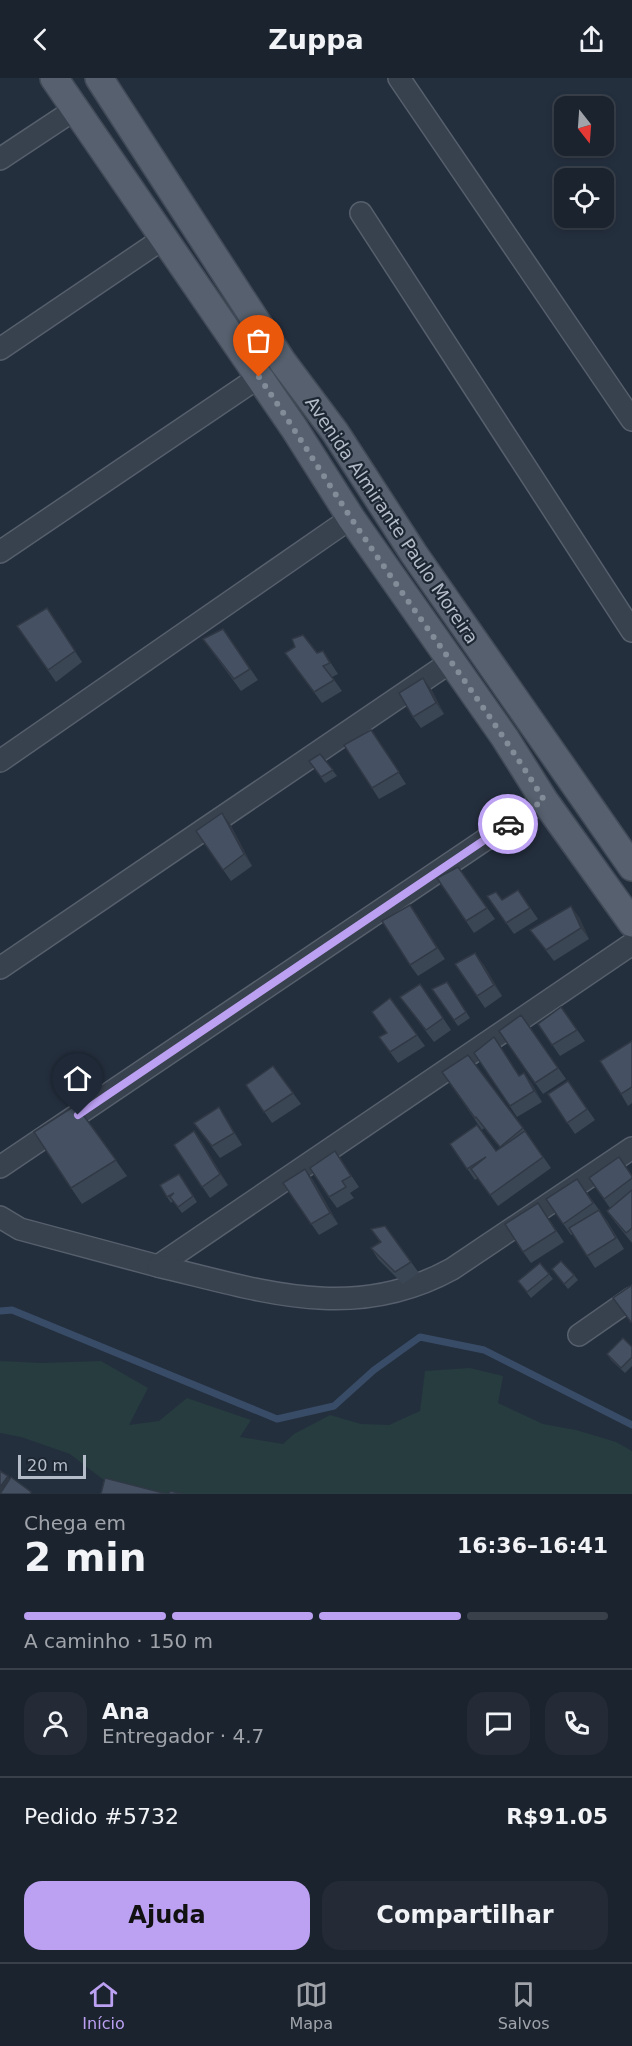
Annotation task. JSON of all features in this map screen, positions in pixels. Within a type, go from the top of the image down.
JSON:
[{"type":"main road","name":"Avenida Almirante Paulo Moreira","points":[[54,78],[294,428],[351,518],[506,738],[544,800],[632,923]]},
{"type":"main road","name":"Avenida Almirante Paulo Moreira","points":[[99,78],[282,361],[335,432],[414,554],[632,867]]},
{"type":"street","points":[[399,78],[632,420]]},
{"type":"street","points":[[0,159],[74,110]]},
{"type":"street","points":[[361,213],[632,631]]},
{"type":"street","points":[[0,349],[164,238]]},
{"type":"street","points":[[0,552],[259,377]]},
{"type":"street","points":[[0,761],[351,518]]},
{"type":"street","points":[[0,968],[452,661]]},
{"type":"street","points":[[0,1167],[544,800]]},
{"type":"street","points":[[158,1266],[632,944]]},
{"type":"street","points":[[0,1217],[20,1228],[158,1266],[279,1295],[337,1300],[387,1295],[430,1281],[452,1269],[632,1148]]},
{"type":"street","points":[[579,1335],[632,1298]]},
{"type":"green space","points":[[0,1361],[42,1363],[101,1361],[148,1388],[129,1425],[159,1421],[187,1398],[251,1420],[240,1437],[283,1444],[294,1434],[330,1415],[361,1424],[389,1425],[420,1411],[425,1371],[470,1368],[503,1376],[498,1403],[543,1424],[576,1430],[616,1442],[632,1451],[632,1494],[161,1494],[105,1481],[70,1454],[21,1437],[0,1433]]},
{"type":"building","points":[[47,608],[75,651],[48,670],[17,626]]},
{"type":"building","points":[[223,629],[250,669],[234,679],[203,639]]},
{"type":"building","points":[[303,635],[317,653],[323,651],[330,663],[323,666],[334,680],[314,692],[285,653],[295,647],[292,639]]},
{"type":"building","points":[[423,678],[436,703],[413,717],[399,693]]},
{"type":"building","points":[[371,730],[399,772],[372,788],[344,745]]},
{"type":"building","points":[[320,754],[333,770],[321,777],[309,761]]},
{"type":"building","points":[[222,813],[244,854],[223,870],[196,831]]},
{"type":"building","points":[[458,867],[487,908],[466,921],[437,878]]},
{"type":"building","points":[[518,890],[530,908],[506,923],[487,896],[496,892],[502,900]]},
{"type":"building","points":[[410,905],[437,948],[410,965],[382,921]]},
{"type":"building","points":[[571,906],[581,928],[546,950],[530,930]]},
{"type":"building","points":[[475,953],[494,985],[477,996],[455,964]]},
{"type":"building","points":[[447,982],[466,1012],[454,1020],[432,989]]},
{"type":"building","points":[[420,984],[443,1018],[426,1030],[400,997]]},
{"type":"building","points":[[390,998],[417,1035],[390,1052],[379,1037],[387,1033],[372,1012]]},
{"type":"building","points":[[561,1007],[577,1030],[552,1045],[538,1024]]},
{"type":"building","points":[[521,1015],[558,1068],[535,1083],[499,1031]]},
{"type":"building","points":[[494,1037],[519,1076],[524,1073],[534,1091],[510,1106],[474,1053]]},
{"type":"building","points":[[632,1041],[632,1087],[621,1094],[600,1061]]},
{"type":"building","points":[[468,1055],[523,1128],[500,1147],[475,1118],[442,1072]]},
{"type":"building","points":[[273,1066],[293,1093],[264,1112],[246,1085]]},
{"type":"building","points":[[568,1081],[587,1109],[567,1123],[548,1094]]},
{"type":"building","points":[[76,1105],[116,1160],[71,1188],[34,1132]]},
{"type":"building","points":[[219,1107],[234,1133],[212,1146],[194,1123]]},
{"type":"building","points":[[477,1125],[496,1151],[525,1131],[543,1157],[490,1195],[471,1169],[486,1157],[467,1169],[450,1144]]},
{"type":"building","points":[[194,1131],[220,1174],[202,1187],[174,1145]]},
{"type":"building","points":[[335,1151],[351,1176],[342,1181],[346,1187],[329,1197],[310,1168]]},
{"type":"building","points":[[619,1157],[632,1178],[604,1199],[589,1178]]},
{"type":"building","points":[[305,1169],[330,1213],[311,1224],[283,1183]]},
{"type":"building","points":[[179,1174],[193,1196],[178,1207],[170,1197],[174,1193],[167,1197],[160,1185]]},
{"type":"building","points":[[577,1179],[593,1203],[563,1224],[546,1199]]},
{"type":"building","points":[[632,1190],[632,1228],[626,1233],[607,1211]]},
{"type":"building","points":[[538,1203],[556,1231],[523,1252],[505,1224]]},
{"type":"building","points":[[599,1210],[616,1238],[587,1256],[569,1228]]},
{"type":"building","points":[[385,1226],[411,1262],[395,1272],[371,1248],[381,1242],[371,1229]]},
{"type":"building","points":[[561,1261],[574,1275],[564,1284],[552,1269]]},
{"type":"building","points":[[540,1263],[549,1274],[527,1292],[518,1281]]},
{"type":"building","points":[[632,1285],[632,1321],[631,1322],[613,1298]]},
{"type":"building","points":[[623,1338],[632,1347],[632,1357],[621,1368],[607,1354]]},
{"type":"building","points":[[0,1471],[8,1476],[0,1487]]},
{"type":"building","points":[[11,1477],[31,1492],[30,1494],[0,1494]]},
{"type":"building","points":[[105,1478],[167,1494],[101,1494]]},
{"type":"waterway","points":[[0,1311],[12,1310],[277,1419],[334,1406],[374,1370],[420,1337],[484,1350],[632,1425]]},
{"type":"way so far","points":[[259,377],[351,518],[506,738],[544,800],[508,824]]},
{"type":"route","points":[[78,1115],[508,824]]}]
